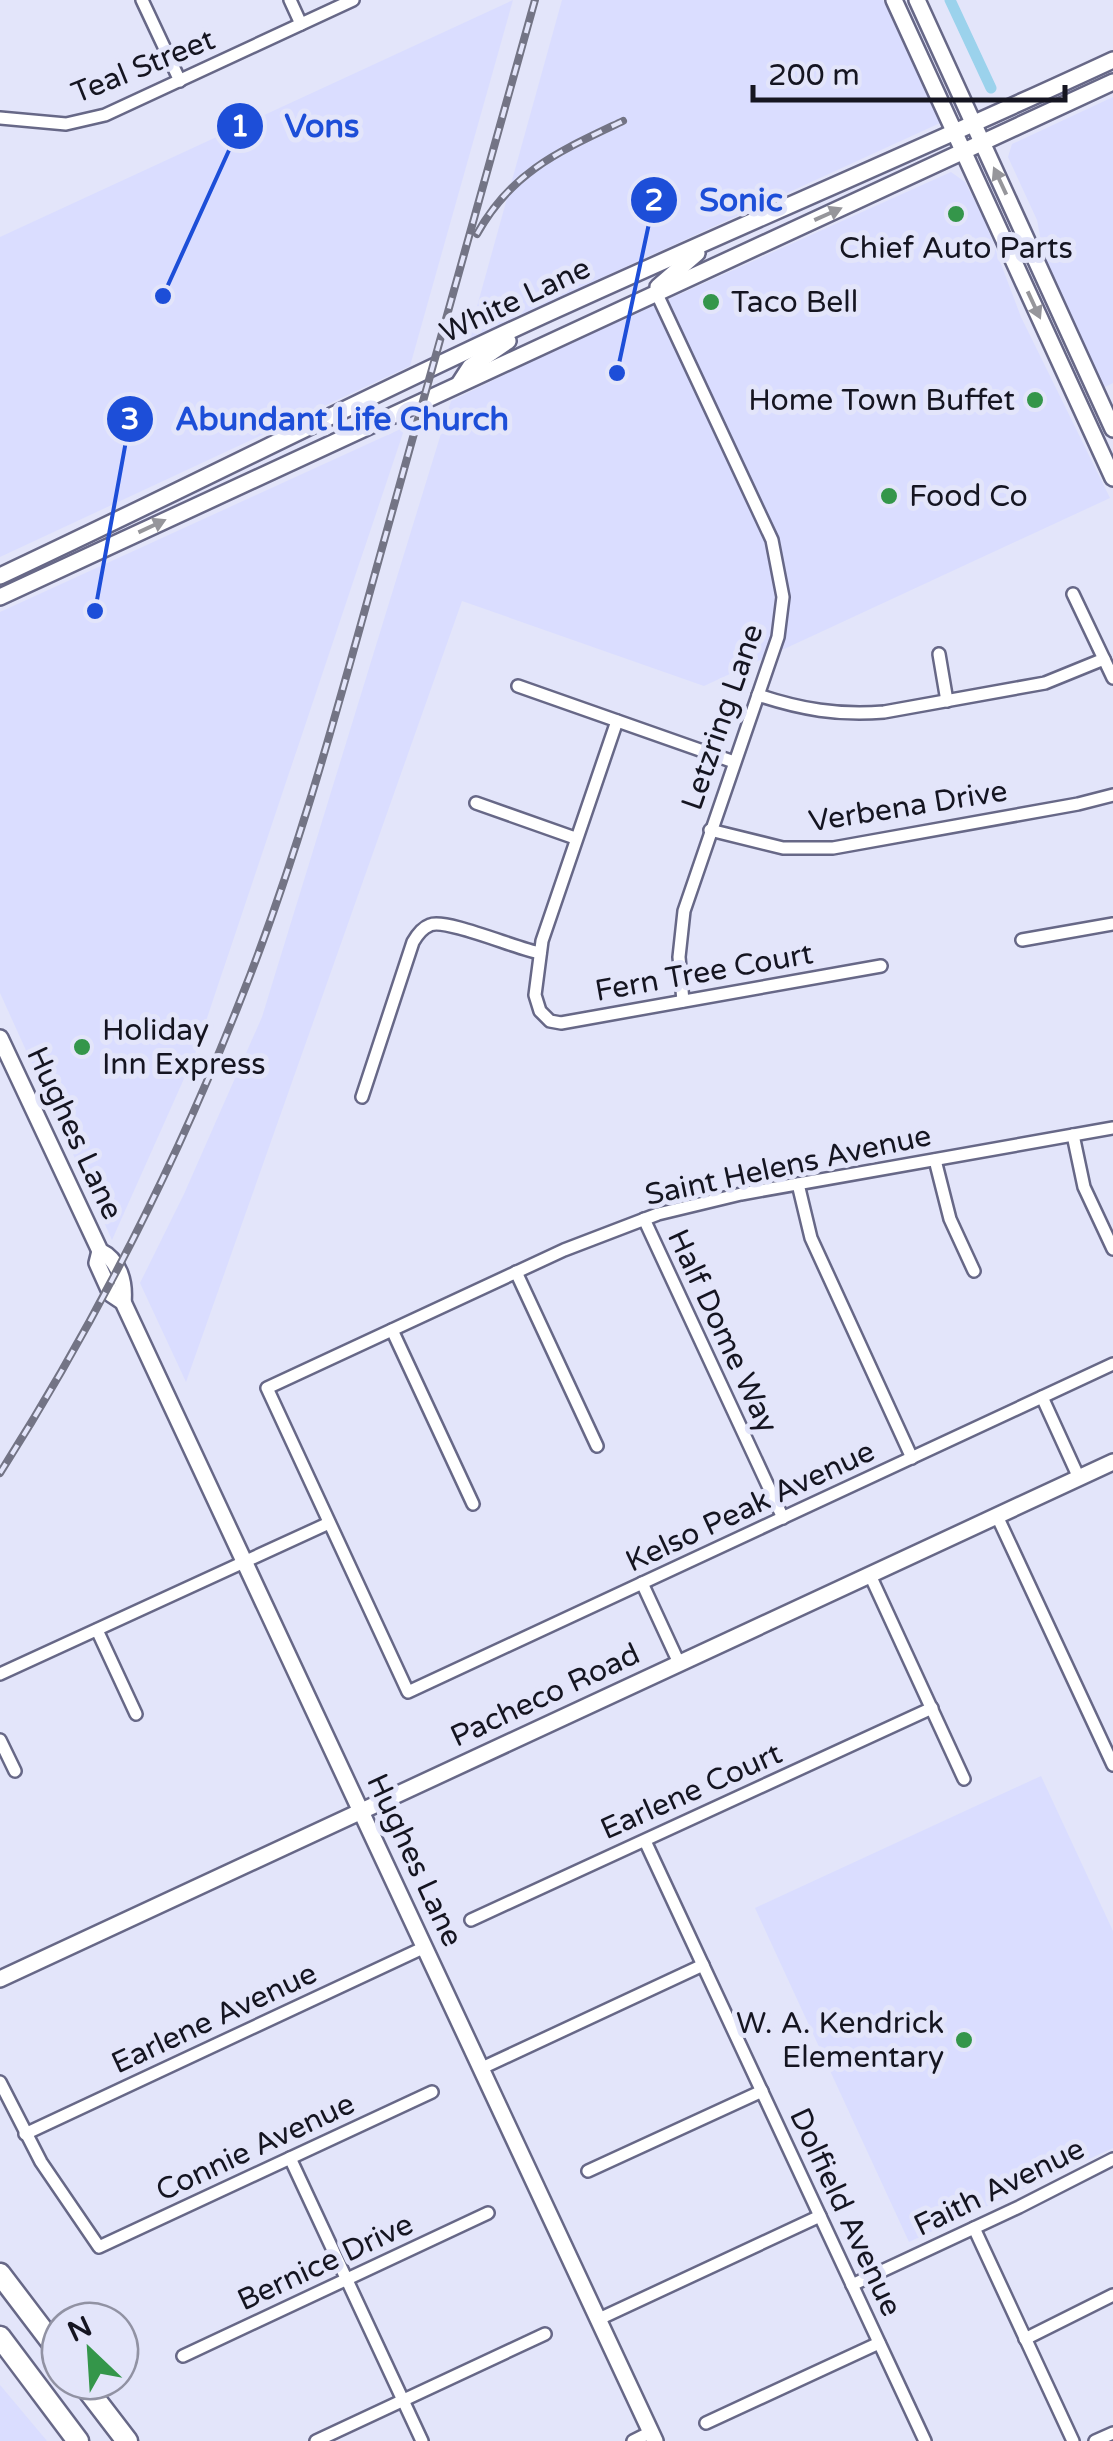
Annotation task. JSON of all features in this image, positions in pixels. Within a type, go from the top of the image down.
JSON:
[{"type":"highway","points":[[0,2274],[40,2327]]},
{"type":"highway","points":[[0,2337],[78,2441]]},
{"type":"highway","points":[[97,2401],[127,2441]]},
{"type":"street","points":[[142,0],[180,81]]},
{"type":"street","points":[[290,0],[301,24]]},
{"type":"street","name":"Teal Street","points":[[0,118],[46,124],[86,121],[354,0]]},
{"type":"street","points":[[894,0],[1113,478]]},
{"type":"street","points":[[906,0],[938,46]]},
{"type":"street","points":[[917,0],[1113,428]]},
{"type":"street","name":"White Lane","points":[[0,576],[549,313],[1113,60]]},
{"type":"street","name":"White Lane","points":[[0,597],[1113,82]]},
{"type":"street","points":[[733,257],[774,225],[786,205]]},
{"type":"street","points":[[656,292],[660,282],[720,234]]},
{"type":"street","points":[[561,337],[632,292],[649,268]]},
{"type":"street","name":"Letzring Lane","points":[[656,292],[778,558],[783,597],[782,618],[758,695],[684,911],[679,957],[683,1001]]},
{"type":"street","points":[[458,384],[470,368],[549,313]]},
{"type":"street","points":[[1050,340],[1062,346],[1103,406]]},
{"type":"street","points":[[337,440],[347,424],[388,391]]},
{"type":"street","points":[[1074,594],[1113,678]]},
{"type":"street","points":[[939,654],[948,702]]},
{"type":"street","points":[[758,695],[813,710],[859,714],[1045,683],[1104,659]]},
{"type":"street","points":[[518,686],[734,762]]},
{"type":"street","points":[[362,1097],[412,942],[430,925],[450,924],[507,946],[540,953],[548,918],[617,721]]},
{"type":"street","name":"Verbena Drive","points":[[710,830],[783,848],[833,848],[1113,795]]},
{"type":"street","points":[[476,803],[576,838]]},
{"type":"street","points":[[1022,940],[1113,924]]},
{"type":"street","name":"Fern Tree Court","points":[[540,953],[535,995],[540,1011],[550,1021],[561,1022],[881,966]]},
{"type":"street","name":"Hughes Lane","points":[[0,1038],[100,1250],[111,1256],[125,1285],[122,1302],[653,2437]]},
{"type":"street","name":"Saint Helens Avenue","points":[[329,1523],[266,1388],[516,1272],[644,1219],[694,1204],[1113,1128]]},
{"type":"street","points":[[1073,1136],[1084,1187],[1113,1249]]},
{"type":"street","points":[[936,1160],[942,1197],[974,1271]]},
{"type":"street","points":[[798,1184],[810,1238],[912,1458]]},
{"type":"street","name":"Half Dome Way","points":[[644,1219],[782,1518]]},
{"type":"street","points":[[516,1272],[596,1446]]},
{"type":"street","points":[[392,1330],[473,1504]]},
{"type":"street","name":"Kelso Peak Avenue","points":[[329,1523],[408,1692],[1113,1364]]},
{"type":"street","points":[[1042,1398],[1079,1478]]},
{"type":"street","name":"Pacheco Road","points":[[0,1979],[1113,1462]]},
{"type":"street","points":[[997,1516],[1107,1738],[1113,1765]]},
{"type":"street","points":[[0,1674],[329,1523]]},
{"type":"street","points":[[870,1575],[964,1778]]},
{"type":"street","points":[[642,1583],[679,1664]]},
{"type":"street","points":[[97,1630],[136,1714]]},
{"type":"street","name":"Earlene Court","points":[[471,1920],[932,1708]]},
{"type":"street","points":[[0,1740],[15,1771]]},
{"type":"street","name":"Dolfield Avenue","points":[[645,1841],[925,2441]]},
{"type":"street","name":"Earlene Avenue","points":[[24,2134],[425,1947]]},
{"type":"street","points":[[482,2068],[703,1965]]},
{"type":"street","points":[[0,2082],[24,2134]]},
{"type":"street","points":[[588,2172],[762,2091]]},
{"type":"street","name":"Connie Avenue","points":[[24,2134],[99,2247],[432,2092]]},
{"type":"street","points":[[290,2158],[422,2441]]},
{"type":"street","name":"Faith Avenue","points":[[852,2285],[1113,2158]]},
{"type":"street","name":"Bernice Drive","points":[[182,2356],[488,2213]]},
{"type":"street","points":[[599,2320],[820,2216]]},
{"type":"street","points":[[974,2228],[1073,2441]]},
{"type":"street","points":[[1025,2339],[1113,2295]]},
{"type":"street","points":[[316,2441],[545,2334]]},
{"type":"street","points":[[706,2424],[879,2343]]},
{"type":"street","points":[[1095,2441],[1113,2432]]},
{"type":"street","points":[[633,2441],[653,2437]]},
{"type":"shaded area","points":[[513,0],[410,366],[0,557],[0,237]]},
{"type":"shaded area","points":[[562,0],[883,0],[940,123],[468,339]]},
{"type":"shaded area","points":[[1113,97],[1113,383],[1103,388],[1044,257],[1037,220],[1008,157],[1012,144]]},
{"type":"shaded area","points":[[951,172],[965,182],[984,219],[1021,317],[1110,498],[704,686],[462,601],[186,1382],[140,1283],[262,1017],[451,401]]},
{"type":"shaded area","points":[[405,427],[195,1054],[112,1240],[0,993],[0,612]]},
{"type":"shaded area","name":"W. A. Kendrick Elementary","points":[[1041,1776],[1113,1931],[1113,2148],[909,2242],[755,1908]]},
{"type":"shaded area","points":[[0,2385],[47,2441],[0,2441]]},
{"type":"waterway","points":[[950,0],[991,88]]},
{"type":"railway","points":[[0,1473],[101,1301],[161,1183],[262,945],[335,715],[535,0]]},
{"type":"railway","points":[[477,234],[522,178],[558,153],[623,121]]},
{"type":"place","name":"Chief Auto Parts","points":[[956,214]]},
{"type":"place","name":"Vons","points":[[163,296]]},
{"type":"place","name":"Taco Bell","points":[[711,302]]},
{"type":"place","name":"Sonic","points":[[617,373]]},
{"type":"place","name":"Home Town Buffet","points":[[1035,400]]},
{"type":"place","name":"Food Co","points":[[889,496]]},
{"type":"place","name":"Abundant Life Church","points":[[95,611]]},
{"type":"place","name":"Holiday Inn Express","points":[[82,1047]]},
{"type":"place","name":"W. A. Kendrick Elementary","points":[[964,2040]]}]
